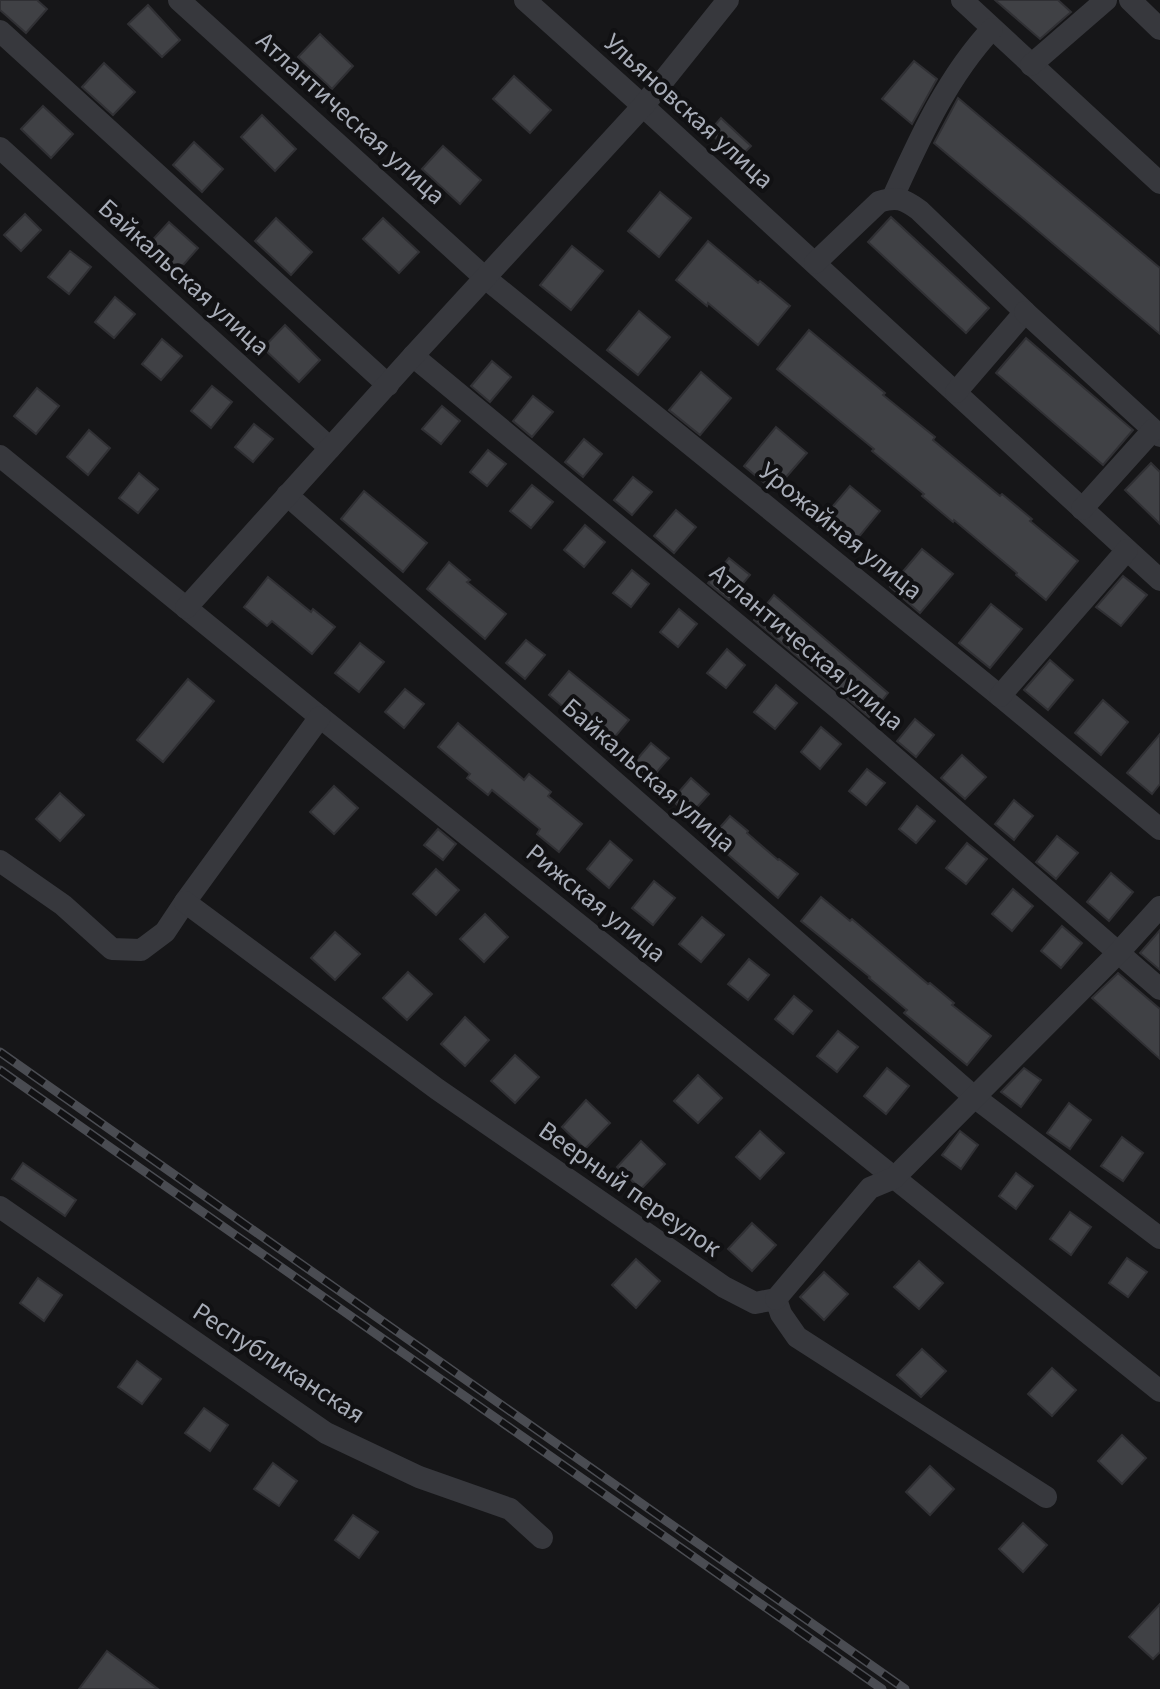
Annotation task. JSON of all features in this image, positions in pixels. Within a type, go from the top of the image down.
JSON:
[{"type":"street","name":"Атлантическая улица","points":[[179,0],[484,277]]},
{"type":"street","name":"Ульяновская улица","points":[[525,0],[1160,580]]},
{"type":"street","points":[[186,608],[484,277],[643,106],[728,0]]},
{"type":"street","points":[[962,0],[1160,183]]},
{"type":"street","points":[[1031,65],[1106,0]]},
{"type":"street","points":[[1130,0],[1160,29]]},
{"type":"street","points":[[893,197],[952,79],[972,50],[992,29]]},
{"type":"street","points":[[0,31],[388,385]]},
{"type":"street","name":"Байкальская улица","points":[[0,148],[330,448]]},
{"type":"street","points":[[815,263],[879,202],[893,197],[909,202],[919,210],[1157,433],[1082,509]]},
{"type":"street","name":"Урожайная улица","points":[[484,277],[1160,829]]},
{"type":"street","points":[[956,392],[1025,312]]},
{"type":"street","name":"Атлантическая улица","points":[[413,356],[839,709],[1160,989]]},
{"type":"street","name":"Рижская улица","points":[[0,456],[1160,1391]]},
{"type":"street","name":"Байкальская улица","points":[[287,495],[973,1096],[1160,1238]]},
{"type":"street","points":[[1000,696],[1127,550]]},
{"type":"street","points":[[0,861],[63,905],[112,949],[141,950],[165,932],[320,717]]},
{"type":"street","name":"Веерный переулок","points":[[185,902],[437,1089],[724,1287],[755,1303],[776,1299]]},
{"type":"street","points":[[1046,1497],[797,1337],[781,1314],[776,1299],[870,1188],[894,1178],[1160,907]]},
{"type":"street","name":"Республиканская","points":[[0,1207],[326,1433],[419,1477],[510,1509],[542,1538]]},
{"type":"building","points":[[0,0],[37,0],[47,9],[26,33],[0,10]]},
{"type":"building","points":[[995,0],[1058,0],[1071,12],[1040,39]]},
{"type":"building","points":[[148,5],[180,40],[162,57],[128,24]]},
{"type":"building","points":[[320,34],[353,66],[332,89],[298,57]]},
{"type":"building","points":[[914,61],[937,79],[912,124],[882,99]]},
{"type":"building","points":[[104,63],[135,92],[113,115],[82,87]]},
{"type":"building","points":[[514,76],[551,110],[530,133],[493,99]]},
{"type":"building","points":[[958,98],[1160,268],[1160,334],[934,143]]},
{"type":"building","points":[[43,106],[73,134],[51,158],[21,129]]},
{"type":"building","points":[[262,115],[296,149],[275,171],[241,137]]},
{"type":"building","points":[[721,118],[751,146],[738,159],[709,132]]},
{"type":"building","points":[[194,142],[223,169],[202,192],[173,165]]},
{"type":"building","points":[[443,146],[481,180],[460,204],[422,169]]},
{"type":"building","points":[[660,192],[691,218],[659,257],[628,231]]},
{"type":"building","points":[[25,214],[41,230],[21,251],[4,235]]},
{"type":"building","points":[[891,217],[989,308],[966,333],[868,242]]},
{"type":"building","points":[[276,218],[312,252],[291,275],[255,241]]},
{"type":"building","points":[[383,218],[419,252],[399,273],[363,239]]},
{"type":"building","points":[[169,222],[198,248],[177,272],[148,245]]},
{"type":"building","points":[[708,241],[790,306],[758,345],[676,280]]},
{"type":"building","points":[[572,246],[603,271],[571,310],[540,285]]},
{"type":"building","points":[[70,251],[91,267],[69,294],[48,277]]},
{"type":"building","points":[[115,297],[135,314],[114,338],[95,322]]},
{"type":"building","points":[[639,311],[670,337],[638,375],[607,350]]},
{"type":"building","points":[[285,325],[320,360],[299,382],[263,348]]},
{"type":"building","points":[[809,330],[935,437],[933,440],[1032,519],[1030,521],[1078,561],[1046,600],[922,496],[924,494],[872,451],[874,449],[777,369]]},
{"type":"building","points":[[1026,338],[1133,430],[1103,465],[996,373]]},
{"type":"building","points":[[162,339],[182,356],[161,380],[142,364]]},
{"type":"building","points":[[492,361],[511,377],[490,402],[471,386]]},
{"type":"building","points":[[701,372],[731,398],[700,435],[669,410]]},
{"type":"building","points":[[212,386],[232,402],[211,428],[191,411]]},
{"type":"building","points":[[37,388],[59,406],[36,434],[14,416]]},
{"type":"building","points":[[533,396],[553,412],[532,437],[513,421]]},
{"type":"building","points":[[442,406],[460,421],[441,444],[422,429]]},
{"type":"building","points":[[254,424],[273,439],[253,462],[235,447]]},
{"type":"building","points":[[776,427],[807,453],[774,491],[744,466]]},
{"type":"building","points":[[89,430],[110,448],[88,475],[67,457]]},
{"type":"building","points":[[584,439],[602,454],[583,477],[565,462]]},
{"type":"building","points":[[488,450],[506,464],[487,486],[470,472]]},
{"type":"building","points":[[1151,463],[1160,472],[1160,524],[1125,490]]},
{"type":"building","points":[[139,473],[158,489],[138,513],[119,498]]},
{"type":"building","points":[[633,477],[652,492],[632,515],[614,500]]},
{"type":"building","points":[[532,485],[553,502],[531,528],[510,511]]},
{"type":"building","points":[[850,486],[880,511],[848,550],[817,525]]},
{"type":"building","points":[[364,491],[427,543],[403,572],[341,519]]},
{"type":"building","points":[[676,510],[696,527],[674,553],[654,536]]},
{"type":"building","points":[[585,525],[605,542],[584,567],[564,550]]},
{"type":"building","points":[[922,549],[953,574],[920,613],[890,587]]},
{"type":"building","points":[[729,558],[750,575],[729,600],[708,583]]},
{"type":"building","points":[[449,562],[470,580],[467,582],[506,614],[485,639],[427,589]]},
{"type":"building","points":[[632,570],[649,584],[631,607],[613,593]]},
{"type":"building","points":[[1123,576],[1147,595],[1121,626],[1096,607]]},
{"type":"building","points":[[268,577],[335,627],[312,654],[272,621],[267,626],[244,607]]},
{"type":"building","points":[[774,595],[888,693],[869,717],[754,620]]},
{"type":"building","points":[[991,604],[1022,629],[990,668],[959,643]]},
{"type":"building","points":[[679,609],[697,624],[678,647],[660,632]]},
{"type":"building","points":[[526,640],[545,655],[525,679],[506,663]]},
{"type":"building","points":[[360,643],[384,662],[359,692],[335,673]]},
{"type":"building","points":[[727,649],[745,665],[726,688],[707,673]]},
{"type":"building","points":[[1050,660],[1073,680],[1048,710],[1024,690]]},
{"type":"building","points":[[569,671],[629,720],[608,745],[549,695]]},
{"type":"building","points":[[188,679],[214,701],[163,762],[137,740]]},
{"type":"building","points":[[776,685],[797,703],[775,729],[754,712]]},
{"type":"building","points":[[405,689],[424,704],[404,728],[385,712]]},
{"type":"building","points":[[1103,700],[1128,722],[1101,755],[1075,733]]},
{"type":"building","points":[[915,719],[934,735],[916,757],[897,741]]},
{"type":"building","points":[[458,723],[524,780],[529,774],[551,792],[548,796],[582,824],[559,852],[537,834],[540,829],[492,790],[488,795],[467,778],[470,774],[438,747]]},
{"type":"building","points":[[821,727],[841,744],[820,769],[801,752]]},
{"type":"building","points":[[1160,734],[1160,784],[1152,794],[1127,773]]},
{"type":"building","points":[[651,743],[669,758],[649,781],[632,765]]},
{"type":"building","points":[[962,755],[986,777],[965,799],[941,778]]},
{"type":"building","points":[[867,769],[885,783],[866,805],[849,791]]},
{"type":"building","points":[[691,778],[709,794],[689,816],[672,800]]},
{"type":"building","points":[[334,786],[358,808],[334,834],[310,812]]},
{"type":"building","points":[[60,793],[84,815],[60,841],[36,819]]},
{"type":"building","points":[[1014,800],[1033,816],[1014,840],[995,824]]},
{"type":"building","points":[[917,806],[935,821],[916,843],[899,829]]},
{"type":"building","points":[[730,816],[798,874],[778,898],[710,839]]},
{"type":"building","points":[[438,829],[456,844],[443,860],[424,845]]},
{"type":"building","points":[[1057,836],[1078,853],[1056,879],[1036,862]]},
{"type":"building","points":[[610,841],[632,860],[609,888],[587,869]]},
{"type":"building","points":[[967,843],[987,859],[966,884],[946,868]]},
{"type":"building","points":[[436,869],[459,890],[436,915],[413,894]]},
{"type":"building","points":[[1111,873],[1133,892],[1109,921],[1087,902]]},
{"type":"building","points":[[654,881],[675,898],[653,925],[632,908]]},
{"type":"building","points":[[1013,889],[1033,906],[1012,931],[992,914]]},
{"type":"building","points":[[821,897],[850,921],[852,919],[991,1036],[967,1065],[904,1013],[907,1010],[870,977],[801,921]]},
{"type":"building","points":[[485,914],[508,937],[484,962],[460,939]]},
{"type":"building","points":[[702,917],[724,935],[701,962],[679,944]]},
{"type":"building","points":[[1062,926],[1082,943],[1061,968],[1041,951]]},
{"type":"building","points":[[1160,930],[1160,970],[1140,953]]},
{"type":"building","points":[[335,932],[360,954],[335,980],[311,958]]},
{"type":"building","points":[[749,959],[769,975],[748,1000],[728,984]]},
{"type":"building","points":[[408,972],[432,994],[407,1020],[383,998]]},
{"type":"building","points":[[1118,973],[1160,1009],[1160,1059],[1092,998]]},
{"type":"building","points":[[794,996],[812,1011],[793,1034],[775,1019]]},
{"type":"building","points":[[465,1017],[489,1040],[465,1066],[441,1044]]},
{"type":"building","points":[[838,1031],[858,1047],[837,1072],[817,1056]]},
{"type":"building","points":[[515,1055],[539,1077],[515,1103],[491,1081]]},
{"type":"building","points":[[887,1068],[909,1086],[886,1114],[864,1096]]},
{"type":"building","points":[[1024,1068],[1041,1080],[1021,1107],[1001,1092]]},
{"type":"building","points":[[698,1075],[722,1098],[698,1123],[674,1101]]},
{"type":"building","points":[[586,1100],[610,1123],[585,1149],[562,1127]]},
{"type":"building","points":[[1069,1103],[1091,1120],[1070,1149],[1047,1133]]},
{"type":"building","points":[[760,1131],[784,1153],[760,1179],[736,1157]]},
{"type":"building","points":[[960,1131],[978,1145],[961,1169],[942,1155]]},
{"type":"building","points":[[1122,1137],[1143,1153],[1123,1181],[1101,1166]]},
{"type":"building","points":[[641,1141],[665,1164],[641,1189],[617,1167]]},
{"type":"building","points":[[23,1163],[76,1200],[65,1216],[12,1179]]},
{"type":"building","points":[[1016,1173],[1033,1186],[1016,1209],[999,1196]]},
{"type":"building","points":[[1070,1212],[1091,1227],[1071,1255],[1050,1239]]},
{"type":"building","points":[[752,1223],[776,1245],[752,1271],[728,1249]]},
{"type":"building","points":[[1127,1258],[1147,1272],[1128,1297],[1109,1283]]},
{"type":"building","points":[[636,1259],[660,1281],[636,1308],[612,1285]]},
{"type":"building","points":[[919,1261],[943,1283],[919,1309],[894,1287]]},
{"type":"building","points":[[824,1272],[848,1294],[824,1320],[800,1297]]},
{"type":"building","points":[[38,1278],[62,1295],[44,1321],[20,1303]]},
{"type":"building","points":[[922,1349],[946,1371],[921,1397],[897,1375]]},
{"type":"building","points":[[137,1361],[161,1379],[142,1404],[118,1387]]},
{"type":"building","points":[[1052,1368],[1076,1390],[1052,1416],[1028,1394]]},
{"type":"building","points":[[204,1408],[228,1425],[210,1451],[185,1433]]},
{"type":"building","points":[[1122,1435],[1146,1458],[1122,1484],[1098,1461]]},
{"type":"building","points":[[273,1463],[297,1481],[279,1506],[254,1489]]},
{"type":"building","points":[[930,1466],[954,1489],[930,1515],[906,1492]]},
{"type":"building","points":[[353,1515],[378,1532],[359,1558],[335,1540]]},
{"type":"building","points":[[1023,1523],[1047,1545],[1023,1572],[999,1549]]},
{"type":"building","points":[[1160,1604],[1160,1652],[1153,1659],[1129,1637]]},
{"type":"building","points":[[107,1651],[158,1689],[79,1689]]},
{"type":"railway","points":[[0,1052],[905,1689]]},
{"type":"railway","points":[[0,1070],[882,1689]]}]
